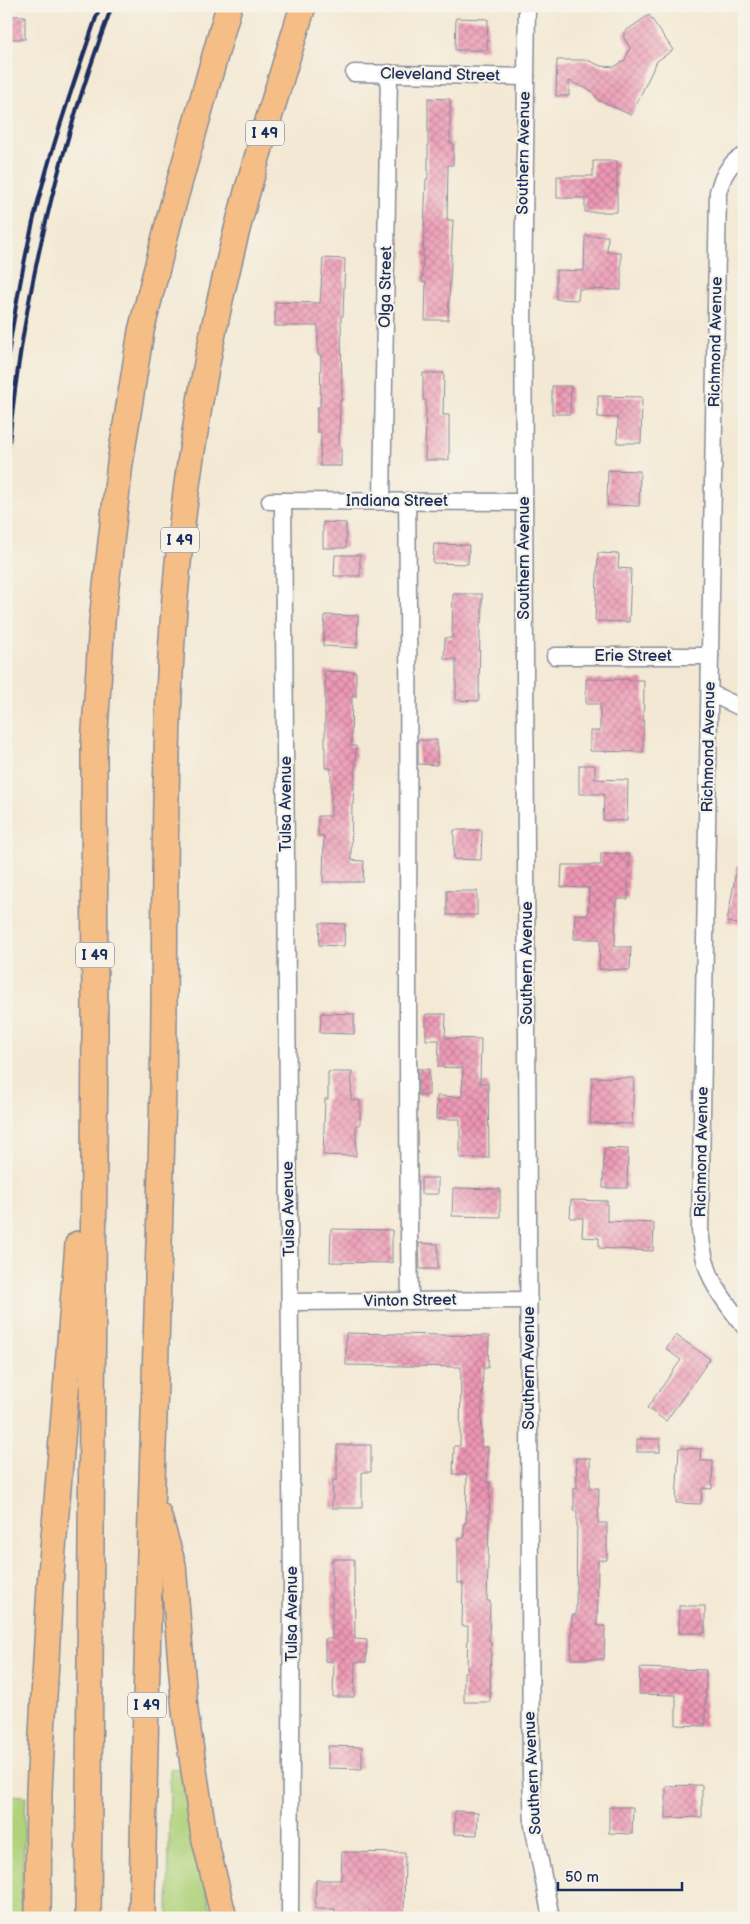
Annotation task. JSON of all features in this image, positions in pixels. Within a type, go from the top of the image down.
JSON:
[{"type":"highway","name":"I 49","points":[[88,1918],[95,1031],[94,746],[102,621],[120,462],[141,331],[173,205],[229,6]]},
{"type":"highway","name":"I 49","points":[[142,1918],[153,1420],[158,1313],[166,749],[169,675],[181,531],[197,418],[215,324],[247,195],[303,6]]},
{"type":"highway","points":[[38,1918],[39,1790],[50,1586],[95,1031]]},
{"type":"highway","points":[[152,1492],[173,1565],[185,1711],[204,1836],[224,1918]]},
{"type":"street","name":"Southern Avenue","points":[[527,6],[523,235],[531,1774],[533,1825],[551,1918]]},
{"type":"street","name":"Cleveland Street","points":[[354,73],[526,77]]},
{"type":"street","name":"Olga Street","points":[[382,501],[389,74]]},
{"type":"street","name":"Richmond Avenue","points":[[740,158],[723,176],[718,192],[700,1230],[702,1251],[710,1277],[720,1296],[744,1326]]},
{"type":"street","name":"Indiana Street","points":[[276,501],[524,502]]},
{"type":"street","name":"Tulsa Avenue","points":[[276,501],[290,1302],[292,1582],[290,1918]]},
{"type":"street","points":[[406,501],[409,668],[407,1160],[410,1301]]},
{"type":"street","name":"Erie Street","points":[[555,656],[710,656]]},
{"type":"street","points":[[710,693],[744,709]]},
{"type":"street","name":"Vinton Street","points":[[290,1302],[529,1300]]},
{"type":"green space","points":[[179,1768],[213,1918],[168,1918],[170,1769]]},
{"type":"green space","points":[[6,1795],[26,1796],[21,1918],[6,1918]]},
{"type":"building","points":[[649,15],[673,50],[657,61],[631,115],[598,100],[592,91],[569,81],[569,96],[556,96],[557,60],[587,60],[601,66],[614,67],[625,60],[630,48],[624,38],[624,32]]},
{"type":"building","points":[[6,16],[25,16],[25,39],[6,39]]},
{"type":"building","points":[[456,18],[488,19],[487,50],[455,50]]},
{"type":"building","points":[[428,98],[450,99],[450,143],[453,143],[453,165],[448,165],[447,220],[453,220],[448,320],[425,320],[426,282],[422,282],[426,179],[428,179]]},
{"type":"building","points":[[593,161],[617,161],[617,212],[585,212],[585,198],[557,198],[557,176],[593,176]]},
{"type":"building","points":[[585,236],[608,236],[607,252],[621,252],[621,290],[579,289],[578,300],[556,299],[556,270],[584,271]]},
{"type":"building","points":[[323,258],[345,259],[343,316],[341,316],[342,400],[340,400],[339,446],[341,446],[341,466],[320,466],[321,432],[317,432],[317,407],[320,407],[321,355],[318,355],[318,326],[275,326],[275,302],[320,303]]},
{"type":"building","points":[[423,373],[444,373],[443,415],[449,415],[449,460],[425,460],[426,400],[423,400]]},
{"type":"building","points":[[552,386],[571,386],[570,414],[552,414]]},
{"type":"building","points":[[598,396],[642,397],[641,443],[617,443],[618,418],[598,417]]},
{"type":"building","points":[[608,470],[640,471],[639,506],[607,505]]},
{"type":"building","points":[[323,522],[346,523],[346,548],[323,548]]},
{"type":"building","points":[[434,544],[469,545],[468,564],[433,563]]},
{"type":"building","points":[[598,553],[619,554],[618,568],[631,569],[629,622],[595,621]]},
{"type":"building","points":[[335,555],[360,555],[360,576],[334,576]]},
{"type":"building","points":[[453,594],[482,594],[479,701],[456,700],[456,659],[444,659],[445,638],[452,638]]},
{"type":"building","points":[[325,615],[358,616],[357,648],[323,646]]},
{"type":"building","points":[[325,671],[356,672],[356,697],[352,696],[351,746],[356,746],[351,860],[364,861],[363,882],[323,882],[324,836],[318,836],[318,816],[331,816],[331,768],[325,768]]},
{"type":"building","points":[[586,679],[644,680],[643,752],[590,751],[590,731],[600,731],[600,704],[586,704]]},
{"type":"building","points":[[418,740],[437,740],[437,765],[418,764]]},
{"type":"building","points":[[579,765],[595,765],[595,779],[628,780],[627,821],[603,820],[604,794],[579,794]]},
{"type":"building","points":[[454,830],[482,830],[481,860],[454,859]]},
{"type":"building","points":[[601,853],[629,854],[628,899],[616,899],[615,947],[631,947],[630,970],[599,969],[600,939],[574,939],[575,914],[588,915],[589,888],[561,887],[562,865],[601,865]]},
{"type":"building","points":[[737,866],[744,866],[744,925],[727,922]]},
{"type":"building","points":[[447,891],[477,891],[477,915],[447,915]]},
{"type":"building","points":[[320,923],[345,924],[344,946],[319,945]]},
{"type":"building","points":[[321,1013],[354,1014],[354,1034],[320,1033]]},
{"type":"building","points":[[426,1014],[446,1014],[445,1038],[481,1039],[480,1083],[488,1083],[489,1158],[460,1158],[460,1119],[436,1119],[437,1096],[462,1097],[463,1068],[438,1067],[439,1040],[426,1040]]},
{"type":"building","points":[[418,1069],[429,1069],[429,1095],[418,1095]]},
{"type":"building","points":[[328,1072],[352,1072],[351,1100],[360,1100],[360,1125],[356,1125],[356,1156],[323,1155],[325,1099],[328,1099]]},
{"type":"building","points":[[592,1077],[634,1078],[632,1124],[590,1123]]},
{"type":"building","points":[[604,1148],[628,1149],[627,1188],[603,1188]]},
{"type":"building","points":[[421,1178],[438,1178],[438,1194],[421,1194]]},
{"type":"building","points":[[453,1188],[500,1189],[500,1217],[452,1216]]},
{"type":"building","points":[[571,1200],[607,1201],[607,1221],[654,1223],[653,1251],[599,1248],[599,1238],[582,1237],[583,1218],[570,1218]]},
{"type":"building","points":[[331,1229],[392,1230],[392,1263],[330,1262]]},
{"type":"building","points":[[419,1243],[438,1244],[438,1269],[420,1269]]},
{"type":"building","points":[[346,1333],[489,1336],[488,1368],[483,1368],[481,1447],[488,1447],[487,1482],[490,1482],[487,1601],[490,1601],[490,1702],[464,1702],[464,1672],[467,1672],[468,1626],[462,1626],[463,1583],[458,1583],[458,1538],[464,1538],[467,1474],[453,1474],[454,1446],[460,1446],[461,1367],[346,1365]]},
{"type":"building","points":[[676,1335],[710,1359],[666,1421],[647,1408],[681,1360],[666,1349]]},
{"type":"building","points":[[637,1439],[660,1439],[660,1452],[637,1452]]},
{"type":"building","points":[[337,1445],[371,1445],[371,1472],[362,1472],[362,1508],[332,1508],[333,1480],[337,1480]]},
{"type":"building","points":[[679,1448],[701,1449],[700,1461],[713,1461],[712,1489],[702,1488],[701,1504],[676,1503]]},
{"type":"building","points":[[576,1458],[590,1458],[590,1488],[599,1488],[598,1523],[607,1523],[607,1560],[598,1560],[597,1626],[605,1626],[604,1659],[571,1659],[572,1615],[576,1615],[577,1511],[574,1511],[574,1488],[577,1488]]},
{"type":"building","points":[[332,1559],[354,1559],[355,1639],[367,1640],[366,1662],[355,1662],[354,1697],[333,1697],[334,1662],[325,1661],[325,1639],[332,1639]]},
{"type":"building","points":[[679,1606],[705,1606],[705,1633],[679,1633]]},
{"type":"building","points":[[640,1668],[706,1670],[705,1726],[676,1725],[676,1695],[639,1694]]},
{"type":"building","points":[[328,1746],[362,1747],[362,1769],[328,1768]]},
{"type":"building","points":[[702,1785],[702,1817],[666,1818],[666,1786]]},
{"type":"building","points":[[609,1807],[633,1807],[632,1834],[609,1833]]},
{"type":"building","points":[[455,1811],[478,1812],[477,1835],[454,1834]]},
{"type":"building","points":[[342,1852],[405,1853],[404,1918],[335,1918],[335,1909],[315,1909],[316,1880],[341,1880]]},
{"type":"railway","points":[[6,369],[31,229],[49,161],[100,6]]},
{"type":"railway","points":[[6,479],[19,358],[42,239],[56,180],[73,122],[112,6]]}]
